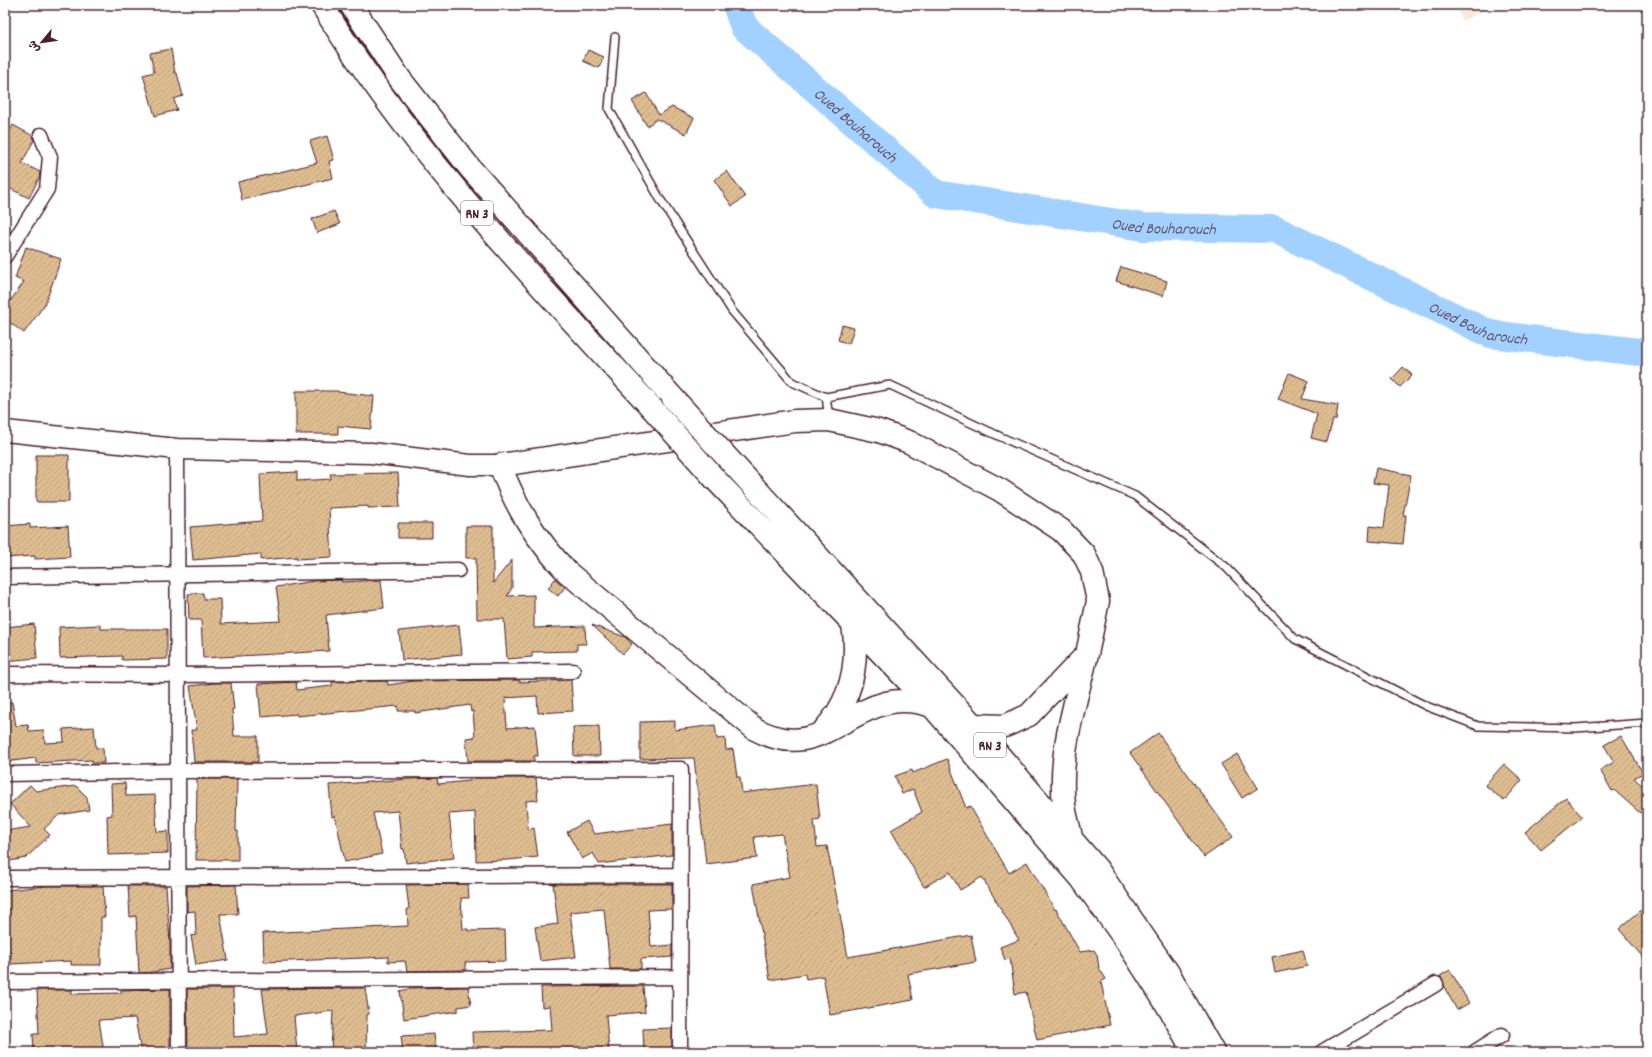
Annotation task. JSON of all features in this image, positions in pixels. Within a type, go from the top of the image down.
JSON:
[{"type":"highway","name":"RN 3","points":[[322,5],[346,45],[420,146],[524,267],[715,478],[932,706],[1080,878],[1127,942],[1169,1008],[1194,1052]]},
{"type":"highway","name":"RN 3","points":[[351,5],[400,79],[470,168],[673,398],[973,725],[1098,870],[1169,974],[1213,1052]]},
{"type":"highway","points":[[932,706],[910,701],[887,703],[818,736],[808,739],[786,740],[764,734],[755,729],[567,572],[542,543],[521,512],[509,489],[500,465],[794,421],[829,420],[879,431],[909,442],[1000,490],[1061,530],[1084,554],[1092,572],[1098,600],[1067,740],[1063,773],[1064,804],[1071,838]]},
{"type":"highway","points":[[818,736],[834,718],[848,693],[856,659],[856,642],[853,624]]},
{"type":"highway","points":[[973,725],[1005,726],[1029,714],[1087,654]]},
{"type":"main road","points":[[5,431],[177,449],[371,453],[470,466],[500,465]]},
{"type":"street","points":[[5,256],[46,189],[50,157],[41,135]]},
{"type":"street","points":[[177,449],[180,1052]]},
{"type":"street","points":[[5,577],[458,570]]},
{"type":"street","points":[[5,674],[178,675],[573,671]]},
{"type":"street","points":[[5,774],[179,771],[681,769],[680,1052]]},
{"type":"street","points":[[5,878],[680,875]]},
{"type":"street","points":[[5,982],[680,977]]},
{"type":"street","points":[[1322,1052],[1436,984]]},
{"type":"street","points":[[1475,1052],[1502,1035]]},
{"type":"lane","points":[[615,37],[609,109],[660,199],[732,310],[792,382],[826,397],[890,386],[1135,496],[1226,567],[1295,639],[1426,706],[1478,726],[1575,728],[1647,723]]},
{"type":"lane","points":[[826,397],[829,420]]},
{"type":"shaded area","points":[[1455,5],[1495,5],[1463,21]]},
{"type":"building","points":[[171,49],[175,73],[177,73],[183,96],[174,99],[177,110],[155,116],[143,75],[154,72],[150,53]]},
{"type":"building","points":[[588,50],[604,57],[599,68],[583,61]]},
{"type":"building","points":[[646,93],[659,115],[672,107],[694,118],[686,134],[657,119],[647,126],[632,101]]},
{"type":"building","points":[[13,125],[33,136],[34,140],[22,163],[40,172],[39,178],[29,198],[5,186],[5,141]]},
{"type":"building","points":[[327,136],[334,160],[329,161],[333,178],[242,200],[238,182],[317,163],[310,141]]},
{"type":"building","points":[[727,171],[745,197],[732,206],[714,180]]},
{"type":"building","points":[[334,211],[340,224],[317,233],[312,219]]},
{"type":"building","points":[[26,247],[61,259],[45,304],[24,333],[5,319],[5,308],[24,282],[15,278]]},
{"type":"building","points":[[1121,267],[1167,281],[1163,296],[1116,281]]},
{"type":"building","points":[[842,325],[854,328],[849,344],[838,340]]},
{"type":"building","points":[[1403,367],[1412,375],[1400,387],[1392,379]]},
{"type":"building","points":[[1289,373],[1309,381],[1302,399],[1338,405],[1336,420],[1333,420],[1327,442],[1311,438],[1317,414],[1278,399]]},
{"type":"building","points":[[296,391],[338,391],[374,396],[371,429],[338,426],[338,434],[296,434]]},
{"type":"building","points":[[36,455],[69,455],[69,502],[36,502]]},
{"type":"building","points":[[1376,468],[1411,475],[1403,515],[1406,515],[1403,544],[1369,541],[1370,526],[1384,528],[1389,485],[1373,483]]},
{"type":"building","points":[[297,472],[297,481],[331,479],[330,474],[398,473],[400,507],[368,508],[368,506],[329,508],[332,557],[297,559],[297,557],[261,560],[261,554],[193,560],[190,527],[262,521],[260,474]]},
{"type":"building","points":[[398,523],[432,523],[432,538],[398,538]]},
{"type":"building","points":[[30,524],[30,528],[68,526],[70,557],[35,559],[35,556],[5,558],[5,526]]},
{"type":"building","points":[[466,526],[493,526],[493,583],[512,560],[512,588],[507,596],[534,595],[534,628],[585,626],[586,644],[577,644],[577,651],[532,652],[532,657],[507,659],[504,619],[477,619],[476,558],[466,558]]},
{"type":"building","points":[[555,579],[565,587],[558,596],[548,588]]},
{"type":"building","points":[[341,580],[342,582],[381,580],[384,608],[326,615],[329,651],[203,658],[201,620],[189,620],[188,594],[203,593],[204,599],[220,599],[221,624],[281,621],[276,587],[314,581]]},
{"type":"building","points":[[34,624],[37,658],[5,661],[5,627]]},
{"type":"building","points":[[100,625],[101,629],[167,629],[167,659],[122,660],[122,656],[60,658],[59,627]]},
{"type":"building","points":[[459,625],[462,654],[402,660],[399,631]]},
{"type":"building","points":[[592,625],[625,637],[632,644],[623,654]]},
{"type":"building","points":[[519,680],[519,682],[571,680],[573,711],[538,713],[537,696],[505,698],[507,728],[535,726],[538,756],[534,756],[534,761],[468,761],[466,738],[475,737],[473,711],[471,712],[470,705],[415,713],[415,711],[398,711],[398,706],[297,716],[297,714],[261,717],[258,684],[296,682],[297,690],[332,686],[332,682],[387,681],[388,685],[414,681]]},
{"type":"building","points":[[231,683],[234,709],[232,709],[234,736],[258,736],[258,762],[194,762],[191,730],[197,730],[190,686]]},
{"type":"building","points":[[5,702],[12,702],[16,726],[28,725],[29,731],[44,730],[45,743],[64,742],[63,729],[94,727],[96,748],[103,748],[104,763],[92,763],[92,760],[36,763],[36,758],[5,762]]},
{"type":"building","points":[[675,721],[675,730],[715,725],[717,739],[725,738],[726,750],[733,749],[737,777],[740,777],[742,793],[816,784],[820,819],[814,820],[817,847],[827,846],[848,957],[971,935],[976,962],[908,974],[913,1000],[830,1015],[823,976],[806,979],[805,974],[770,980],[753,884],[790,877],[782,834],[754,837],[757,858],[706,864],[694,758],[640,759],[640,722]]},
{"type":"building","points":[[599,726],[600,756],[574,756],[573,727]]},
{"type":"building","points":[[1158,733],[1233,837],[1204,857],[1130,753]]},
{"type":"building","points":[[1621,736],[1643,773],[1634,778],[1647,790],[1647,806],[1640,813],[1614,790],[1612,791],[1600,770],[1614,762],[1604,745]]},
{"type":"building","points":[[1237,754],[1258,788],[1242,798],[1221,764]]},
{"type":"building","points":[[947,759],[966,808],[970,806],[1009,873],[1027,862],[1080,952],[1094,950],[1097,955],[1099,968],[1106,979],[1101,982],[1110,1025],[1037,1040],[1026,992],[1015,994],[1010,958],[1005,960],[1000,947],[1019,940],[982,877],[960,890],[950,872],[924,887],[891,830],[922,812],[913,789],[902,794],[895,776],[912,770],[913,773]]},
{"type":"building","points":[[1504,764],[1522,780],[1504,801],[1485,785]]},
{"type":"building","points":[[437,778],[438,784],[470,781],[470,778],[536,778],[538,800],[526,801],[528,829],[534,828],[538,857],[476,861],[475,812],[449,814],[454,858],[406,863],[404,849],[402,849],[398,811],[373,813],[382,854],[345,862],[335,816],[332,817],[329,785]]},
{"type":"building","points":[[197,779],[237,779],[236,831],[238,831],[238,860],[196,860]]},
{"type":"building","points":[[125,783],[126,796],[155,795],[157,832],[168,831],[168,853],[108,855],[107,816],[112,815],[111,784]]},
{"type":"building","points":[[30,785],[36,791],[76,786],[87,797],[89,810],[59,815],[44,829],[50,835],[26,858],[5,862],[5,831],[31,827],[10,804]]},
{"type":"building","points":[[1566,798],[1582,817],[1541,850],[1525,832]]},
{"type":"building","points":[[587,821],[594,834],[672,824],[672,855],[599,864],[593,853],[582,859],[567,832]]},
{"type":"building","points":[[468,884],[469,898],[461,898],[463,929],[468,929],[468,931],[505,930],[506,961],[465,962],[466,970],[407,971],[405,961],[388,962],[388,957],[264,962],[263,933],[408,926],[407,909],[409,908],[406,885]]},
{"type":"building","points":[[553,884],[672,884],[672,909],[648,910],[651,947],[672,945],[672,957],[641,959],[641,969],[610,969],[604,909],[570,912],[576,957],[540,961],[535,927],[558,924]]},
{"type":"building","points":[[236,885],[238,914],[220,914],[228,960],[196,965],[191,936],[196,935],[195,911],[187,912],[187,886]]},
{"type":"building","points":[[47,886],[103,886],[105,917],[101,917],[101,965],[71,965],[71,961],[11,964],[11,952],[5,952],[6,890]]},
{"type":"building","points":[[128,886],[166,886],[170,943],[170,969],[139,973],[136,916],[130,917]]},
{"type":"building","points":[[1647,905],[1647,962],[1619,929]]},
{"type":"building","points":[[1303,950],[1307,966],[1275,973],[1272,957]]},
{"type":"building","points":[[1450,970],[1469,1003],[1457,1010],[1444,987],[1443,980],[1440,976]]},
{"type":"building","points":[[643,986],[645,1012],[606,1015],[609,1052],[473,1052],[472,1032],[552,1030],[550,1006],[542,1007],[541,987]]},
{"type":"building","points":[[468,987],[471,1005],[458,1007],[458,1011],[404,1019],[400,991],[409,988]]},
{"type":"building","points":[[365,988],[369,1014],[367,1015],[366,1052],[331,1052],[333,1011],[294,1016],[297,1052],[188,1052],[187,989],[233,989],[234,1037],[268,1034],[262,989]]},
{"type":"building","points":[[170,989],[170,1052],[141,1052],[135,1018],[99,1020],[104,1052],[34,1052],[33,1034],[39,1034],[37,990],[72,990],[72,994],[121,993],[121,990]]},
{"type":"building","points":[[672,1028],[672,1052],[644,1052],[643,1029]]},
{"type":"building","points":[[434,1034],[436,1052],[403,1052],[401,1036]]},
{"type":"waterway","name":"Oued Bouharouch","points":[[736,5],[744,27],[936,194],[1143,227],[1274,229],[1490,334],[1647,353]]}]
